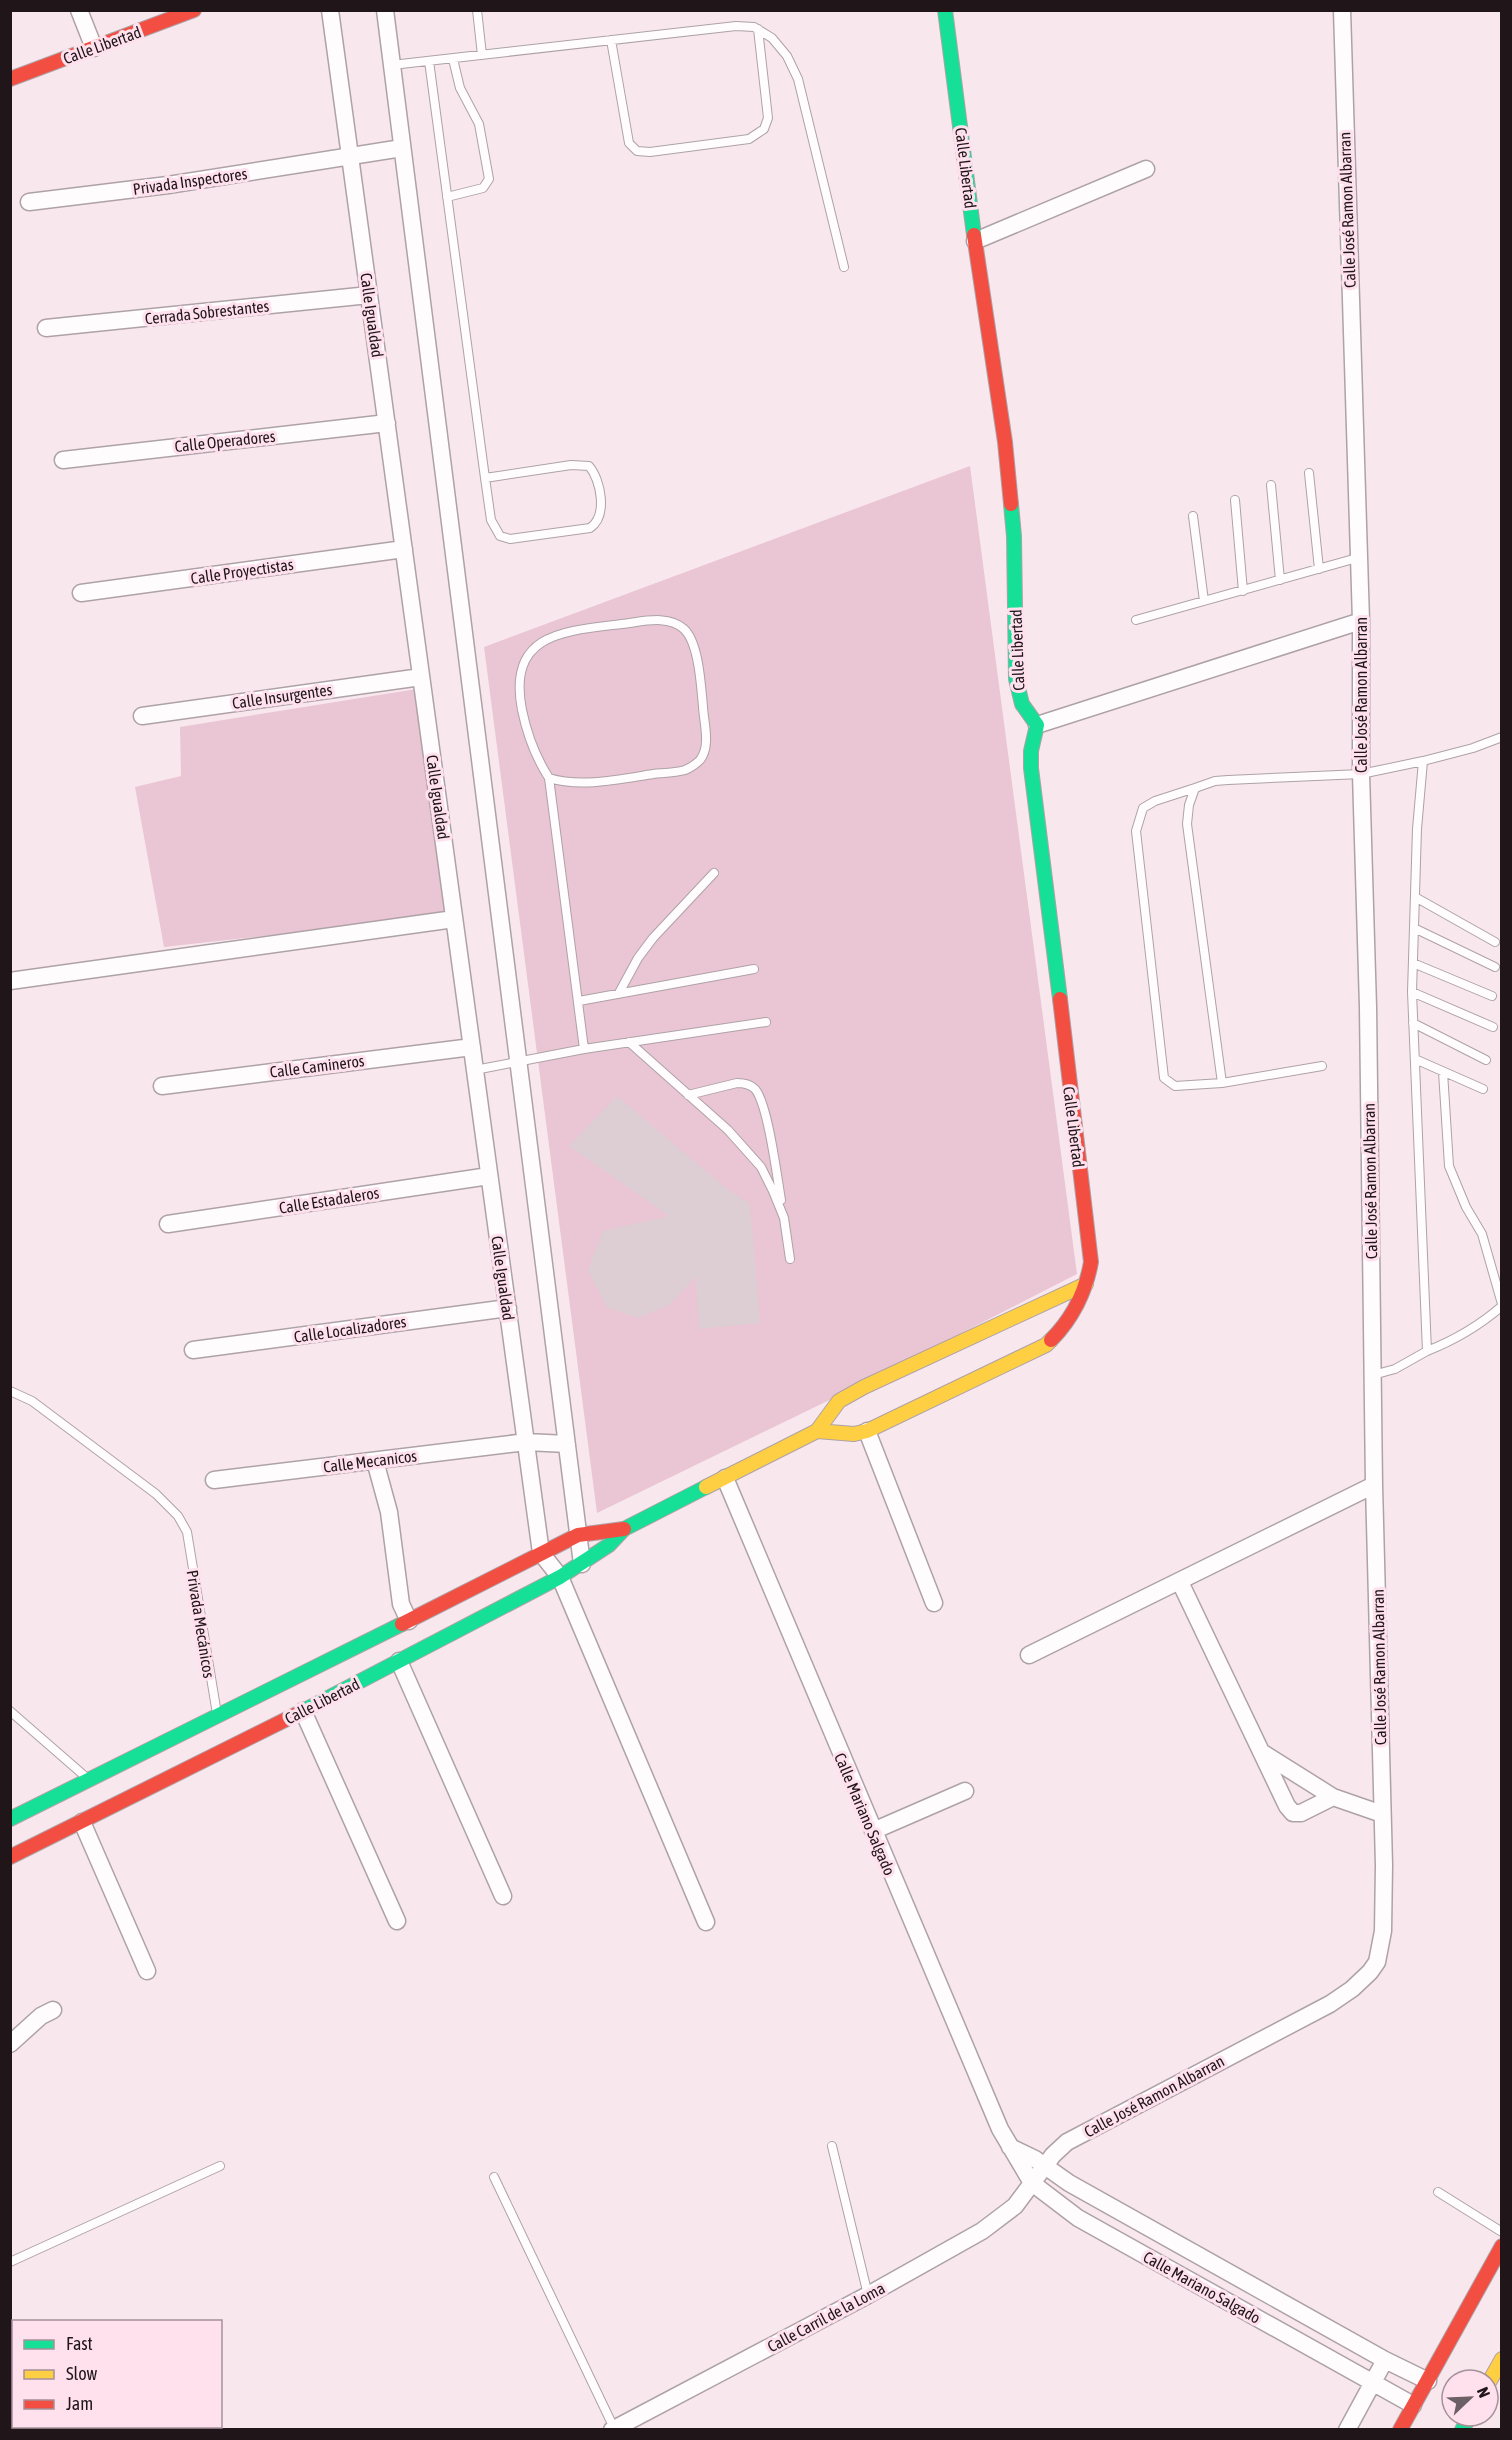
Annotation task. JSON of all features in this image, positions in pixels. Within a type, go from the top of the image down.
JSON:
[{"type":"main road","name":"Calle Libertad","points":[[10,79],[194,10]]},
{"type":"main road","name":"Calle Libertad","points":[[817,1431],[854,1434],[867,1431],[1046,1345],[1057,1336],[1086,1284],[1090,1263],[1090,1246],[1031,768],[1031,752],[1037,725],[1026,715],[1019,699],[1016,679],[1014,536],[1005,442],[975,241],[945,10]]},
{"type":"main road","name":"Calle Libertad","points":[[10,1820],[578,1535],[624,1529],[817,1431],[839,1401],[864,1387],[1086,1284]]},
{"type":"main road","name":"Calle Libertad","points":[[10,1857],[303,1711],[560,1577],[609,1545],[624,1529]]},
{"type":"main road","points":[[1400,2430],[1502,2246]]},
{"type":"street","points":[[79,10],[94,48]]},
{"type":"street","name":"Calle Igualdad","points":[[330,10],[541,1553]]},
{"type":"street","points":[[385,10],[582,1564]]},
{"type":"street","name":"Calle José Ramon Albarran","points":[[1030,2186],[1059,2149],[1074,2138],[1330,2004],[1352,1989],[1377,1962],[1383,1931],[1384,1865],[1374,1485],[1361,774],[1361,621],[1342,10]]},
{"type":"street","name":"Privada Inspectores","points":[[29,202],[168,185],[402,148]]},
{"type":"street","points":[[975,241],[1146,169]]},
{"type":"street","name":"Cerrada Sobrestantes","points":[[46,328],[369,295]]},
{"type":"street","name":"Calle Operadores","points":[[63,460],[387,423]]},
{"type":"street","name":"Calle Proyectistas","points":[[81,592],[404,549]]},
{"type":"street","points":[[1037,725],[1361,621]]},
{"type":"street","name":"Calle Insurgentes","points":[[142,716],[421,676]]},
{"type":"street","points":[[10,981],[454,919]]},
{"type":"street","name":"Calle Camineros","points":[[162,1086],[472,1047]]},
{"type":"street","name":"Calle Estadaleros","points":[[168,1224],[489,1176]]},
{"type":"street","name":"Calle Localizadores","points":[[193,1350],[507,1308]]},
{"type":"street","points":[[867,1431],[934,1603]]},
{"type":"street","name":"Calle Mecanicos","points":[[214,1480],[526,1442],[567,1444]]},
{"type":"street","points":[[375,1461],[389,1512],[400,1604],[409,1621]]},
{"type":"street","name":"Calle Mariano Salgado","points":[[725,1478],[956,2031],[1000,2129],[1030,2186],[1078,2218],[1413,2405]]},
{"type":"street","points":[[1029,1654],[1374,1485]]},
{"type":"street","points":[[541,1553],[560,1577],[706,1922]]},
{"type":"street","points":[[1180,1582],[1287,1806],[1293,1813],[1301,1813],[1333,1797]]},
{"type":"street","points":[[399,1661],[503,1896]]},
{"type":"street","points":[[303,1711],[398,1922]]},
{"type":"street","points":[[1263,1752],[1333,1797],[1382,1814]]},
{"type":"street","points":[[873,1831],[965,1791]]},
{"type":"street","points":[[82,1822],[147,1971]]},
{"type":"street","points":[[10,2044],[41,2016],[53,2010]]},
{"type":"street","name":"Calle Mariano Salgado","points":[[1010,2147],[1046,2165],[1069,2182],[1385,2360],[1428,2381]]},
{"type":"street","name":"Calle Carril de la Loma","points":[[613,2429],[868,2295],[982,2231],[1015,2206],[1030,2186]]},
{"type":"street","points":[[1347,2430],[1385,2360]]},
{"type":"lane","points":[[477,10],[482,55]]},
{"type":"lane","points":[[392,65],[736,26],[750,26],[758,29],[779,45],[798,79],[844,267]]},
{"type":"lane","points":[[611,40],[629,143],[637,151],[650,152],[749,140],[764,129],[768,118],[758,29]]},
{"type":"lane","points":[[447,197],[483,188],[489,179],[479,124],[460,88],[453,59]]},
{"type":"lane","points":[[429,61],[447,197],[485,477],[491,520],[496,531],[505,538],[590,528],[598,519],[601,511],[597,477],[589,466],[570,465],[485,477]]},
{"type":"lane","points":[[1309,473],[1319,569]]},
{"type":"lane","points":[[1271,485],[1280,580]]},
{"type":"lane","points":[[1235,500],[1243,591]]},
{"type":"lane","points":[[1193,516],[1204,601]]},
{"type":"lane","points":[[1136,620],[1358,558]]},
{"type":"lane","points":[[549,778],[566,782],[622,778],[685,770],[699,761],[706,749],[702,694],[690,635],[682,627],[669,621],[652,620],[567,631],[540,643],[522,664],[519,693],[525,721],[533,746],[549,778],[584,1049]]},
{"type":"lane","points":[[1322,1066],[1222,1083],[1175,1086],[1164,1078],[1136,831],[1143,808],[1155,801],[1215,781],[1361,774],[1424,761],[1473,748],[1502,737]]},
{"type":"lane","points":[[1424,761],[1417,829],[1412,992],[1427,1351]]},
{"type":"lane","points":[[1195,788],[1189,804],[1188,824],[1222,1083]]},
{"type":"lane","points":[[619,993],[638,958],[659,931],[714,873]]},
{"type":"lane","points":[[1415,897],[1496,942]]},
{"type":"lane","points":[[1414,928],[1495,967]]},
{"type":"lane","points":[[1413,963],[1492,996]]},
{"type":"lane","points":[[579,1001],[754,969]]},
{"type":"lane","points":[[1412,992],[1493,1027]]},
{"type":"lane","points":[[475,1070],[584,1049],[766,1022]]},
{"type":"lane","points":[[1413,1023],[1486,1060]]},
{"type":"lane","points":[[629,1042],[728,1130],[761,1167],[784,1218]]},
{"type":"lane","points":[[1415,1059],[1483,1089]]},
{"type":"lane","points":[[1373,1375],[1395,1369],[1427,1351],[1452,1341],[1483,1322],[1502,1305],[1482,1234],[1466,1207],[1449,1166],[1443,1072]]},
{"type":"lane","points":[[688,1095],[738,1083],[746,1083],[754,1088],[762,1105],[790,1259]]},
{"type":"lane","name":"Privada Mecánicos","points":[[10,1391],[32,1401],[156,1494],[178,1516],[187,1532],[217,1715]]},
{"type":"lane","points":[[10,1711],[88,1779]]},
{"type":"lane","points":[[832,2146],[868,2295]]},
{"type":"lane","points":[[10,2262],[220,2166]]},
{"type":"lane","points":[[494,2178],[613,2429]]},
{"type":"lane","points":[[1438,2192],[1502,2232]]},
{"type":"shaded area","points":[[970,466],[1077,1274],[846,1392],[597,1513],[484,647]]},
{"type":"shaded area","points":[[423,688],[453,915],[164,947],[135,787],[181,776],[180,727]]},
{"type":"building","points":[[617,1096],[726,1188],[750,1204],[760,1323],[699,1329],[696,1277],[669,1305],[638,1318],[607,1307],[588,1270],[603,1231],[669,1216],[569,1146]]},
{"type":"traffic: fast","points":[[945,10],[974,235]]},
{"type":"traffic: fast","points":[[1011,504],[1014,536],[1016,679],[1022,704],[1037,725],[1031,751],[1031,768],[1060,999]]},
{"type":"traffic: fast","points":[[301,1712],[560,1577],[609,1545],[624,1529],[706,1487]]},
{"type":"traffic: fast","points":[[10,1819],[402,1624]]},
{"type":"traffic: fast","points":[[10,2361],[12,2364]]},
{"type":"traffic: slow","points":[[706,1487],[817,1431],[839,1401],[864,1387],[1086,1284]]},
{"type":"traffic: slow","points":[[817,1431],[854,1434],[867,1431],[1046,1345],[1051,1340]]},
{"type":"traffic: slow","points":[[1497,2368],[1502,2359]]},
{"type":"traffic: jam","points":[[10,79],[194,10]]},
{"type":"traffic: jam","points":[[974,235],[1005,442],[1011,504]]},
{"type":"traffic: jam","points":[[1051,1340],[1077,1304],[1086,1283],[1091,1262],[1060,999]]},
{"type":"traffic: jam","points":[[402,1624],[578,1535],[624,1529]]},
{"type":"traffic: jam","points":[[10,1857],[301,1712]]},
{"type":"traffic: jam","points":[[1400,2430],[1502,2246]]}]
